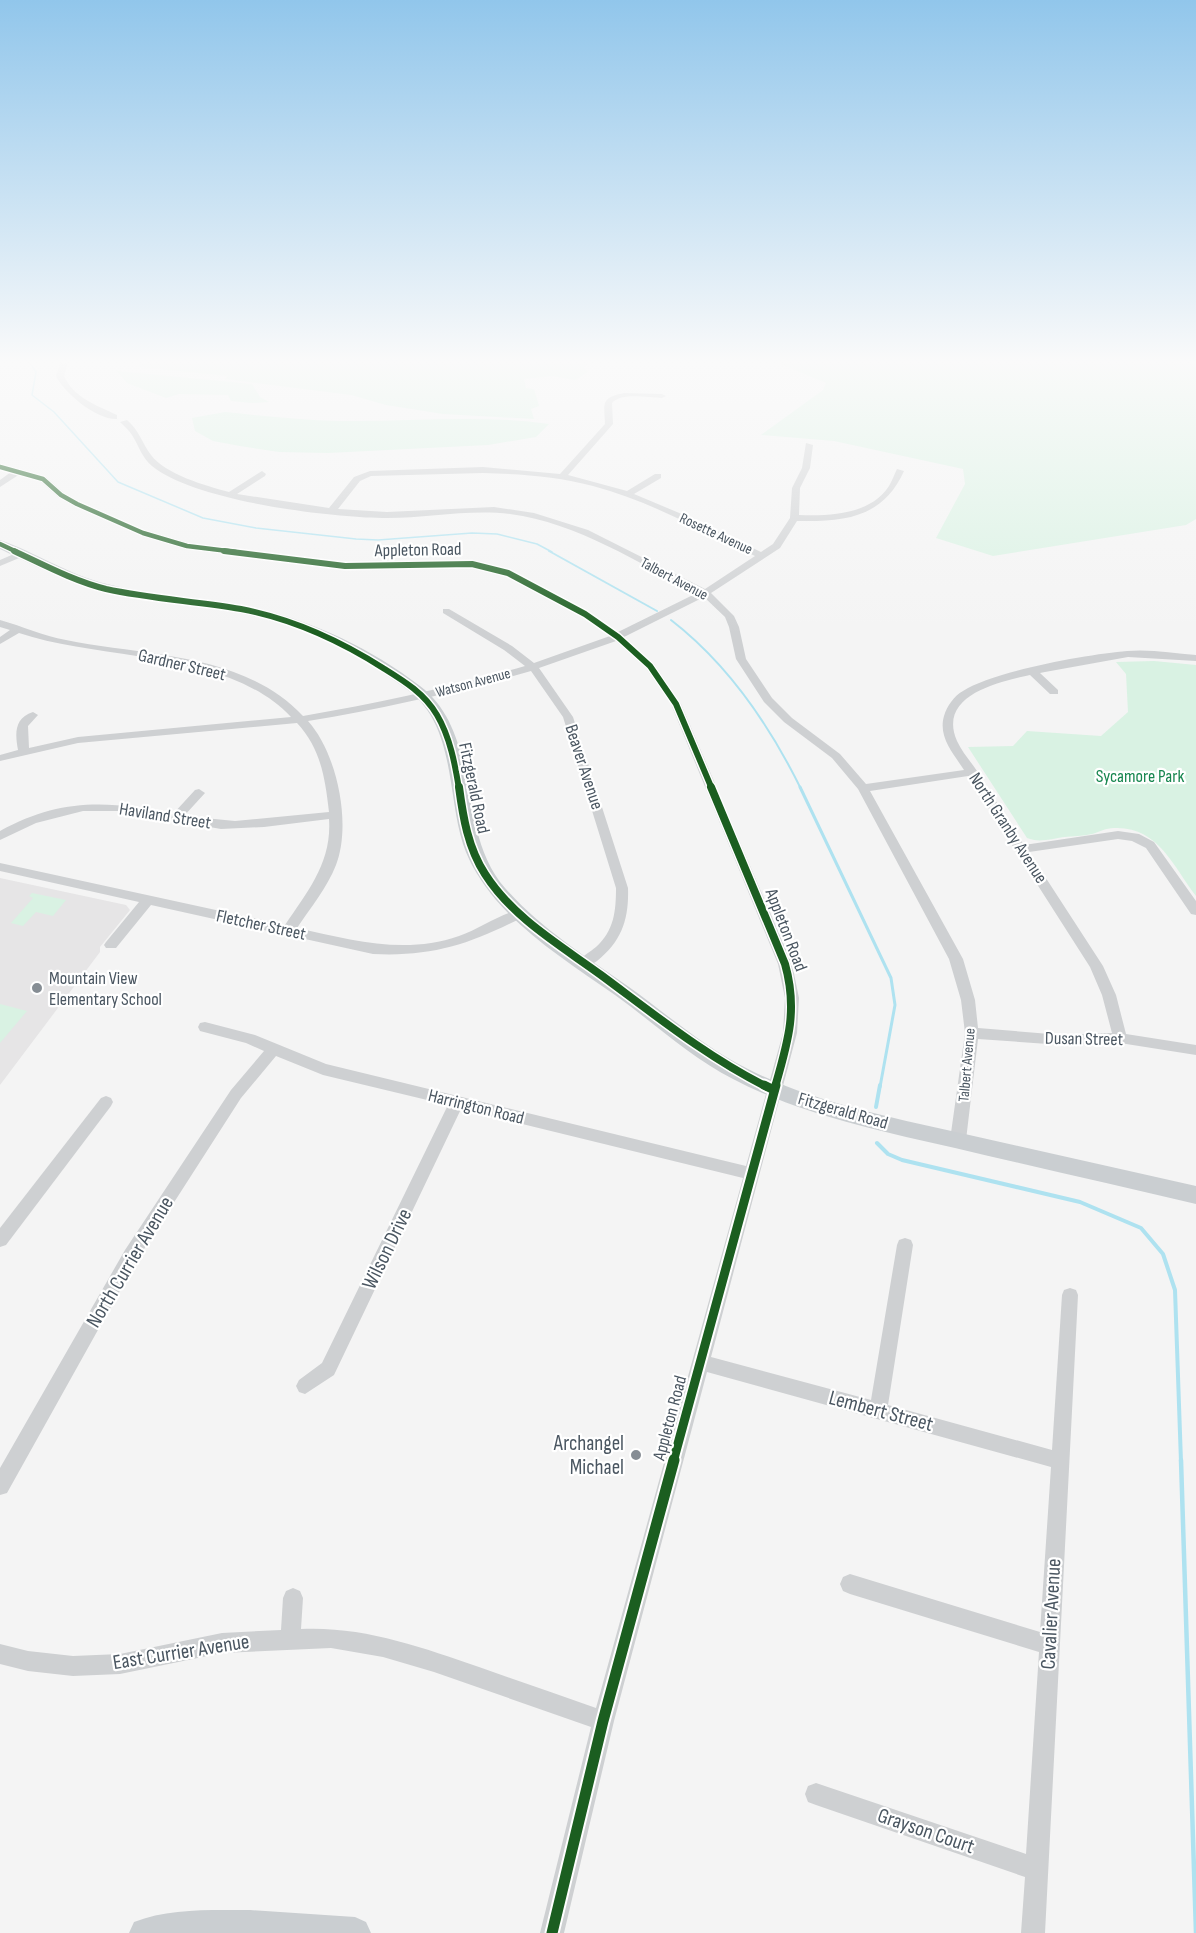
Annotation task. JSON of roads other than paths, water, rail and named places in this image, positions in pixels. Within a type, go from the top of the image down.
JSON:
[{"type":"main road","name":"Fitzgerald Road","points":[[0,544],[79,580],[101,587],[240,609],[328,635],[353,648],[424,696],[447,735],[475,855],[492,885],[518,914],[709,1055],[774,1090],[850,1115],[1196,1195]]},
{"type":"main road","points":[[145,1933],[242,1925],[301,1927],[355,1933]]},
{"type":"street","name":"Talbert Avenue","points":[[144,453],[154,463],[169,472],[228,496],[262,503],[331,511],[387,514],[483,510],[535,515],[576,529],[705,594],[718,603],[729,616],[734,627],[741,659],[768,700],[788,720],[836,756],[863,788],[956,959],[968,1000],[972,1033],[958,1140]]},
{"type":"street","points":[[562,477],[583,453]]},
{"type":"street","name":"Watson Avenue","points":[[0,758],[78,740],[302,718],[424,696],[533,667],[618,637],[705,594],[777,546],[794,518],[796,488],[806,468],[808,453]]},
{"type":"street","name":"Appleton Road","points":[[0,467],[43,479],[77,504],[143,533],[187,546],[345,566],[381,567],[450,563],[493,568],[520,578],[585,614],[618,637],[650,666],[676,704],[785,964],[792,987],[793,1012],[774,1090],[603,1721],[552,1933]]},
{"type":"street","name":"Rosette Avenue","points":[[331,511],[357,478],[369,474],[488,470],[562,477],[594,483],[628,494],[763,556]]},
{"type":"street","points":[[0,484],[19,471]]},
{"type":"street","points":[[794,518],[835,518],[872,507],[886,496],[900,471]]},
{"type":"street","points":[[228,496],[262,474]]},
{"type":"street","points":[[628,494],[658,476]]},
{"type":"street","points":[[0,563],[21,554]]},
{"type":"street","name":"Beaver Avenue","points":[[446,611],[508,648],[533,667],[552,690],[568,717],[622,888],[624,912],[618,928],[606,945],[584,963]]},
{"type":"street","name":"Gardner Street","points":[[0,623],[66,643],[159,656],[205,667],[260,689],[302,718],[325,753],[330,773],[336,840],[330,863],[320,882],[288,931]]},
{"type":"street","points":[[0,641],[17,630]]},
{"type":"street","name":"North Granby Avenue","points":[[1120,1038],[1109,995],[1096,966],[1023,849],[952,743],[947,731],[951,709],[958,700],[980,686],[1039,672],[1129,654],[1196,658]]},
{"type":"street","points":[[1039,672],[1054,692]]},
{"type":"street","points":[[24,752],[21,727],[24,721],[33,715]]},
{"type":"street","points":[[863,788],[972,772]]},
{"type":"street","points":[[176,818],[199,793]]},
{"type":"street","name":"Haviland Street","points":[[0,836],[39,817],[67,810],[95,807],[133,809],[197,823],[243,825],[334,815]]},
{"type":"street","points":[[1023,849],[1118,835],[1135,837],[1150,845],[1196,911]]},
{"type":"street","name":"Fletcher Street","points":[[0,867],[373,949],[417,951],[462,942],[518,914]]},
{"type":"street","points":[[111,945],[148,900]]},
{"type":"street","name":"Harrington Road","points":[[205,1027],[250,1039],[322,1069],[751,1174]]},
{"type":"street","name":"Dusan Street","points":[[972,1033],[1062,1040],[1120,1038],[1196,1050]]},
{"type":"street","name":"North Currier Avenue","points":[[0,1486],[131,1255],[236,1094],[275,1048]]},
{"type":"street","points":[[0,1240],[106,1102]]},
{"type":"street","name":"Wilson Drive","points":[[305,1386],[328,1369],[457,1102]]},
{"type":"street","points":[[878,1411],[905,1245]]},
{"type":"street","name":"Cavalier Avenue","points":[[1033,1933],[1070,1295]]},
{"type":"street","name":"Lembert Street","points":[[701,1362],[1060,1461]]},
{"type":"street","points":[[850,1584],[1049,1645]]},
{"type":"street","points":[[290,1639],[293,1598]]},
{"type":"street","name":"East Currier Avenue","points":[[0,1654],[28,1661],[73,1666],[120,1664],[222,1642],[331,1638],[383,1647],[434,1662],[603,1721]]},
{"type":"street","name":"Grayson Court","points":[[816,1794],[1036,1869]]},
{"type":"waterway","points":[[92,453],[118,482],[203,518],[256,528],[356,539],[378,540],[472,533],[497,534],[537,544],[552,552]]},
{"type":"waterway","points":[[549,551],[657,611]]},
{"type":"waterway","points":[[671,620],[692,637],[729,676],[761,719],[800,787]]},
{"type":"waterway","points":[[800,787],[891,978],[895,1005],[880,1087]]},
{"type":"waterway","points":[[876,1107],[880,1085]]},
{"type":"waterway","points":[[877,1143],[888,1154],[902,1160],[1080,1202],[1141,1228],[1163,1254],[1175,1290],[1181,1462]]},
{"type":"waterway","points":[[1181,1460],[1196,1933]]},
{"type":"place","name":"Mountain View Elementary School","points":[[37,988]]},
{"type":"place","name":"Archangel Michael","points":[[636,1455]]},
{"type":"park label","name":"Sycamore Park","points":[[1140,776]]}]
